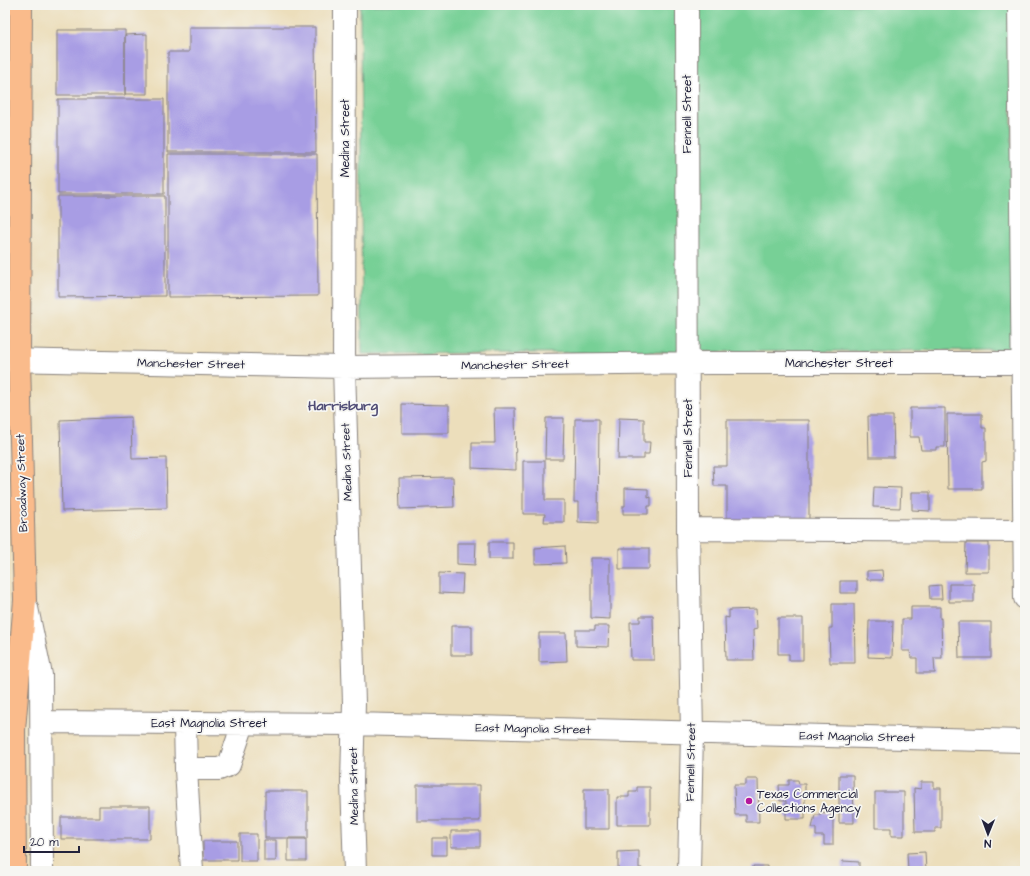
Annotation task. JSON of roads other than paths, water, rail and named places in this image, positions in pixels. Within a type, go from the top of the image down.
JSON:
[{"type":"main road","name":"Broadway Street","points":[[15,871],[14,730],[25,600],[12,360],[21,5]]},
{"type":"street","name":"Medina Street","points":[[345,5],[344,367],[353,724],[352,782],[356,871]]},
{"type":"street","name":"Fennell Street","points":[[687,5],[688,529],[692,733],[689,871]]},
{"type":"street","points":[[1020,5],[1025,598]]},
{"type":"street","name":"Manchester Street","points":[[12,360],[344,367],[688,363],[1024,363]]},
{"type":"street","points":[[688,529],[1024,531]]},
{"type":"street","name":"Broadway Street","points":[[25,600],[40,675],[42,722],[42,871]]},
{"type":"street","name":"East Magnolia Street","points":[[42,722],[353,724],[1025,741]]},
{"type":"street","points":[[186,723],[186,769],[192,871]]},
{"type":"street","points":[[186,769],[219,769],[229,765],[243,724]]},
{"type":"place","name":"Texas Commercial Collections Agency","points":[[749,801]]},
{"type":"district","name":"Harrisburg","points":[[343,406]]}]
